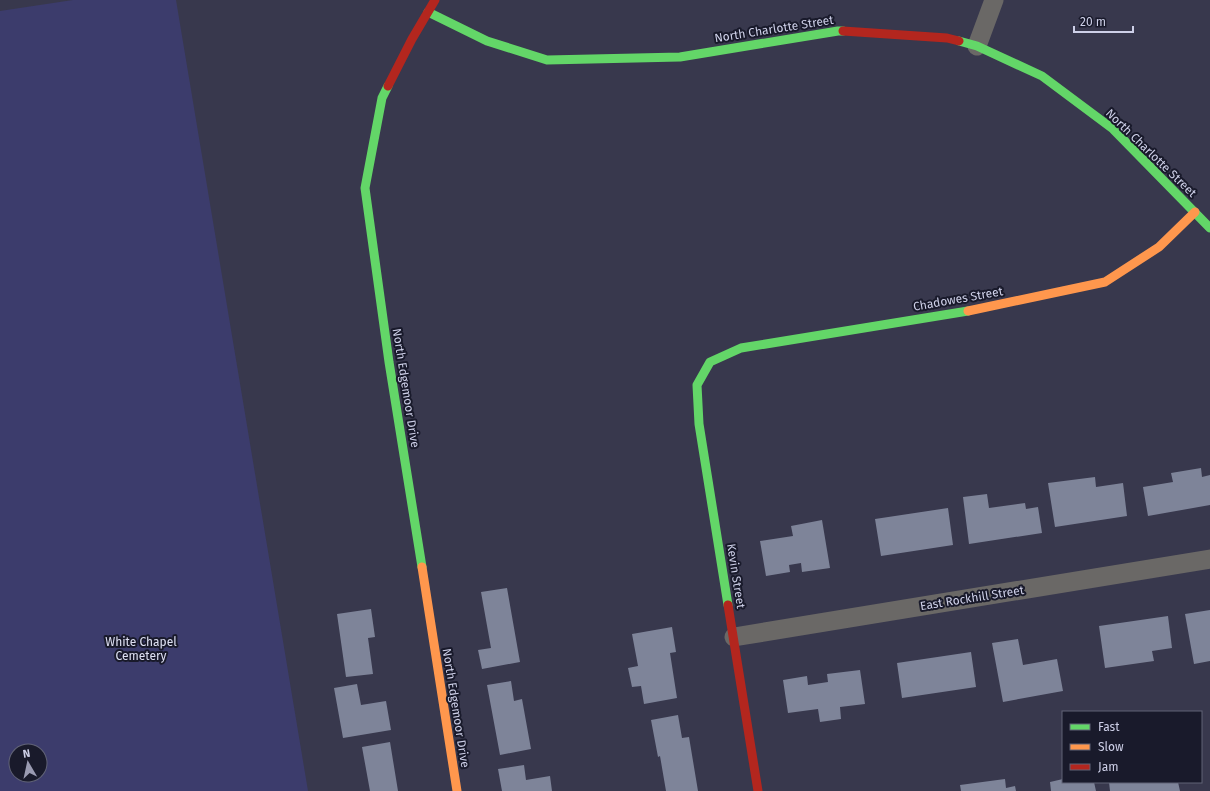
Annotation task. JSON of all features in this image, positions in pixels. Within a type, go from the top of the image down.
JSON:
[{"type":"street","name":"North Edgemoor Drive","points":[[435,0],[412,39],[382,98],[365,188],[389,362],[457,791]]},
{"type":"street","points":[[977,46],[994,0]]},
{"type":"street","name":"North Charlotte Street","points":[[428,12],[487,41],[547,60],[680,56],[838,31],[947,38],[977,46],[1042,76],[1113,129],[1210,228]]},
{"type":"street","name":"Chadowes Street","points":[[707,367],[710,362],[741,348],[970,310],[1105,282],[1159,247],[1194,212]]},
{"type":"street","name":"Kevin Street","points":[[707,367],[698,385],[699,424],[758,791]]},
{"type":"street","name":"East Rockhill Street","points":[[734,637],[1210,559]]},
{"type":"green space","name":"White Chapel Cemetery","points":[[73,0],[176,0],[308,791],[0,791],[0,11]]},
{"type":"building","points":[[1201,468],[1202,477],[1210,475],[1210,505],[1148,516],[1143,487],[1173,482],[1171,473]]},
{"type":"building","points":[[1095,477],[1096,487],[1123,483],[1127,516],[1055,527],[1048,483]]},
{"type":"building","points":[[987,494],[989,508],[1025,503],[1026,509],[1038,507],[1042,533],[969,544],[963,497]]},
{"type":"building","points":[[948,508],[953,545],[881,556],[875,519]]},
{"type":"building","points":[[822,520],[830,568],[802,572],[801,563],[789,565],[790,572],[766,576],[760,541],[793,536],[791,526]]},
{"type":"building","points":[[507,588],[520,662],[482,669],[478,650],[491,648],[481,592]]},
{"type":"building","points":[[371,609],[375,637],[368,638],[373,674],[346,677],[337,614]]},
{"type":"building","points":[[1210,610],[1210,661],[1194,664],[1185,614]]},
{"type":"building","points":[[1168,616],[1172,648],[1152,651],[1154,661],[1105,668],[1099,626]]},
{"type":"building","points":[[672,627],[676,652],[670,653],[677,698],[644,704],[641,686],[632,687],[628,668],[638,666],[632,634]]},
{"type":"building","points":[[1018,639],[1023,665],[1057,659],[1063,691],[1003,702],[992,643]]},
{"type":"building","points":[[971,652],[976,687],[902,698],[897,663]]},
{"type":"building","points":[[860,670],[865,704],[840,707],[841,719],[820,722],[818,709],[788,713],[783,680],[807,676],[808,685],[828,682],[827,674]]},
{"type":"building","points":[[511,681],[514,701],[522,699],[531,749],[500,755],[487,685]]},
{"type":"building","points":[[357,684],[361,705],[386,701],[391,730],[343,738],[334,688]]},
{"type":"building","points":[[678,715],[682,738],[689,737],[698,791],[666,791],[660,756],[658,757],[651,720]]},
{"type":"building","points":[[390,742],[398,791],[370,791],[362,747]]},
{"type":"building","points":[[524,765],[526,780],[550,776],[552,791],[502,791],[498,769]]},
{"type":"building","points":[[1005,779],[1006,788],[1015,786],[1016,791],[961,791],[960,785]]},
{"type":"building","points":[[1062,779],[1062,783],[1094,783],[1096,791],[1051,791],[1050,782]]},
{"type":"building","points":[[1109,783],[1178,783],[1180,791],[1110,791]]},
{"type":"traffic: fast","points":[[428,12],[487,41],[547,60],[680,57],[843,31]]},
{"type":"traffic: fast","points":[[959,41],[977,46],[1042,76],[1113,129],[1210,228]]},
{"type":"traffic: fast","points":[[388,86],[382,98],[365,188],[389,362],[422,567]]},
{"type":"traffic: fast","points":[[728,605],[699,424],[697,385],[710,362],[741,348],[968,311]]},
{"type":"traffic: slow","points":[[968,311],[1105,282],[1159,247],[1195,212]]},
{"type":"traffic: slow","points":[[422,567],[457,791]]},
{"type":"traffic: jam","points":[[388,86],[412,39],[435,0]]},
{"type":"traffic: jam","points":[[843,31],[947,38],[959,41]]},
{"type":"traffic: jam","points":[[728,605],[758,791]]}]
